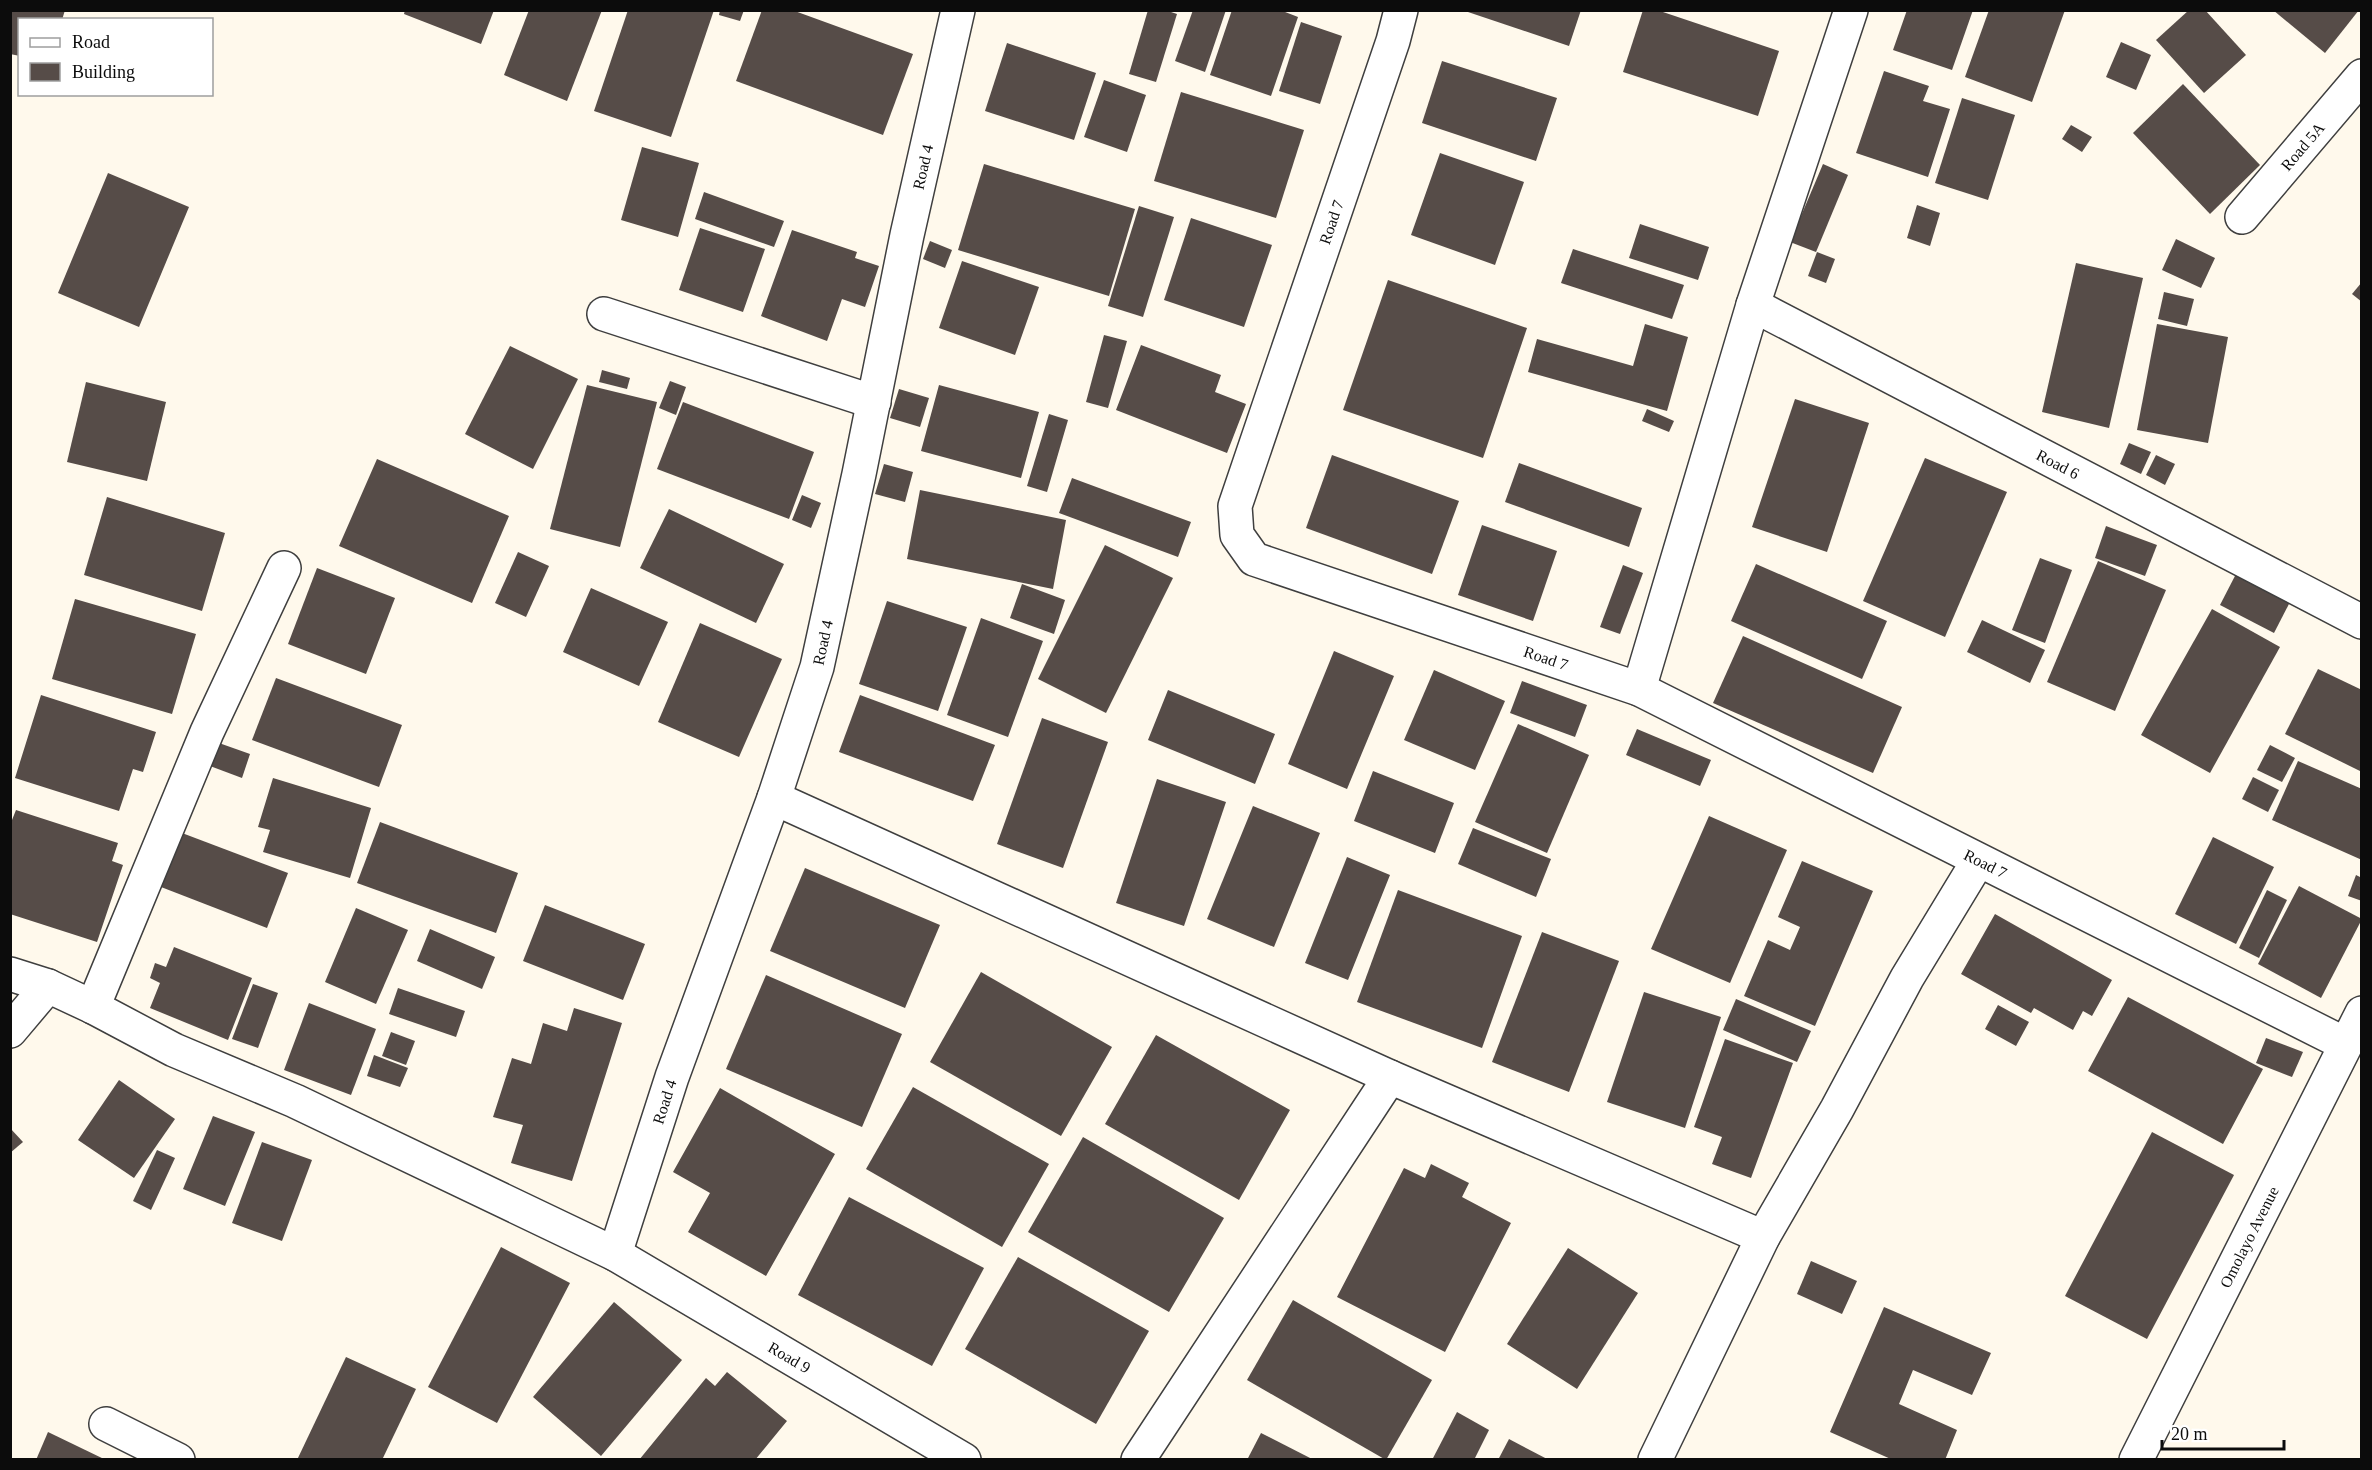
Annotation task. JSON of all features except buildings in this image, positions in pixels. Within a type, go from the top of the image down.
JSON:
[{"type":"street","name":"Road 7","points":[[1401,10],[1389,52],[1235,506],[1237,535],[1254,559],[1639,689],[2345,1044]]},
{"type":"street","points":[[1639,689],[1753,304],[1851,10]]},
{"type":"street","name":"Road 4","points":[[615,1254],[672,1077],[774,798],[817,667],[908,235],[949,13]]},
{"type":"street","name":"Road 5A","points":[[2242,217],[2361,76]]},
{"type":"street","name":"Road 6","points":[[1753,304],[2361,622]]},
{"type":"street","points":[[604,314],[874,402]]},
{"type":"street","points":[[93,1007],[207,732],[284,568]]},
{"type":"street","points":[[774,798],[1390,1077],[1763,1237]]},
{"type":"street","points":[[1655,1460],[1763,1237],[1837,1109],[1907,978],[1978,861]]},
{"type":"street","name":"Road 9","points":[[10,974],[48,986],[174,1050],[295,1101],[615,1254],[964,1460]]},
{"type":"street","points":[[10,1031],[48,986]]},
{"type":"street","name":"Omolayo Avenue","points":[[2136,1460],[2361,1013]]},
{"type":"street","points":[[1138,1460],[1390,1077]]},
{"type":"street","points":[[106,1424],[178,1460]]}]
